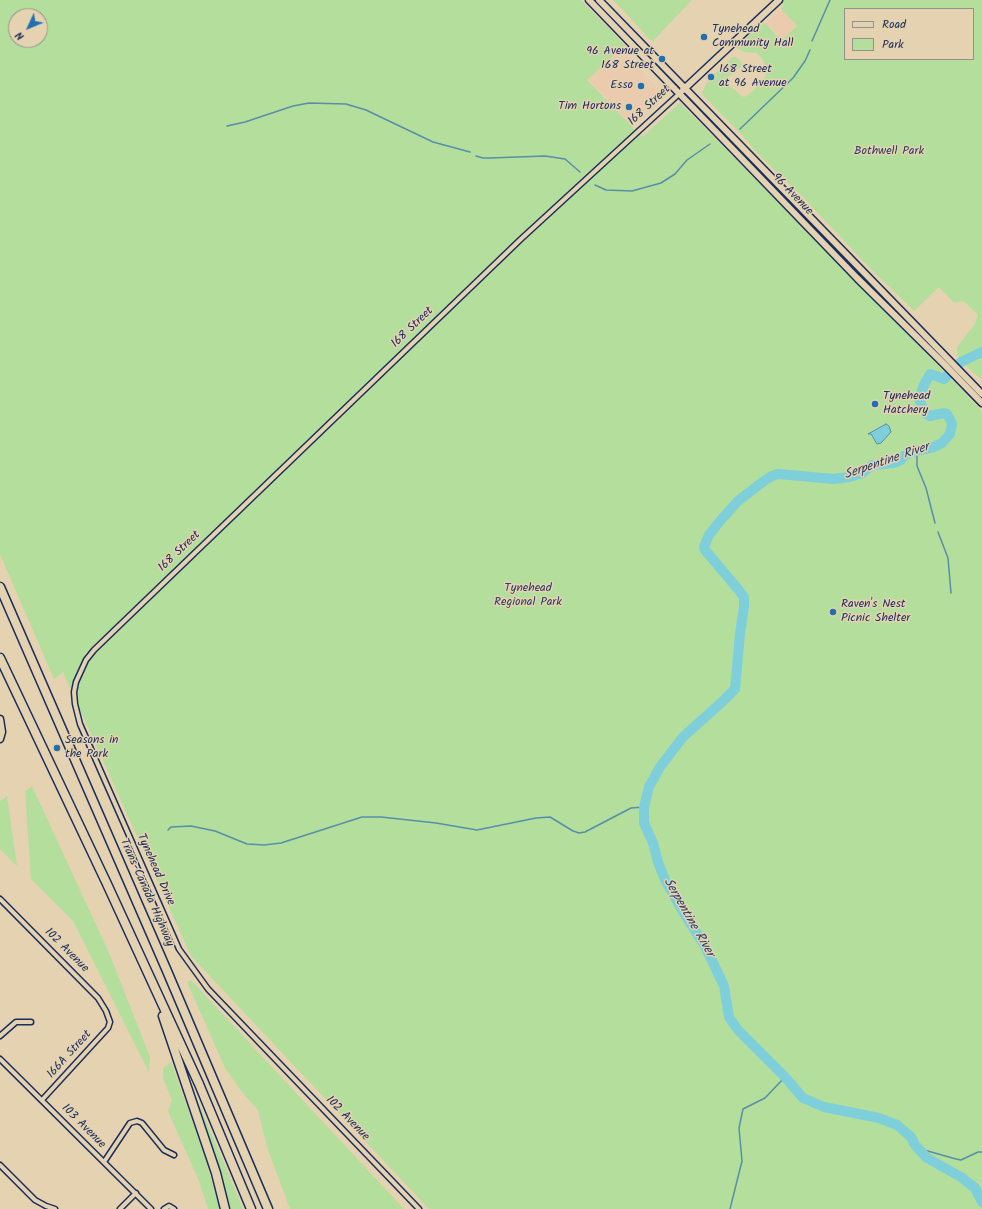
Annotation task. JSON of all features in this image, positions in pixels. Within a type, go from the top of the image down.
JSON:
[{"type":"highway","name":"Trans-Canada Highway","points":[[0,587],[167,971],[268,1209]]},
{"type":"highway","points":[[0,658],[151,979],[202,1091],[251,1209]]},
{"type":"highway","points":[[151,979],[216,1173],[225,1209]]},
{"type":"main road","name":"96 Avenue","points":[[589,0],[873,294],[947,362]]},
{"type":"main road","name":"96 Avenue","points":[[599,0],[947,362],[982,394]]},
{"type":"main road","name":"168 Street","points":[[679,94],[780,0]]},
{"type":"main road","name":"96 Avenue","points":[[964,379],[982,403]]},
{"type":"main road","points":[[0,719],[2,732],[0,740]]},
{"type":"street","name":"168 Street","points":[[76,682],[86,660],[94,650],[521,239],[679,94]]},
{"type":"street","name":"Tynehead Drive","points":[[76,682],[74,692],[75,704],[80,724],[179,949],[208,989],[260,1042]]},
{"type":"street","name":"102 Avenue","points":[[0,899],[98,998],[106,1011],[110,1022]]},
{"type":"street","points":[[0,1036],[16,1022],[32,1022]]},
{"type":"street","name":"166A Street","points":[[42,1100],[108,1028],[110,1022]]},
{"type":"street","name":"102 Avenue","points":[[260,1042],[419,1209]]},
{"type":"street","name":"103 Avenue","points":[[0,1059],[151,1209]]},
{"type":"street","points":[[104,1162],[130,1123],[137,1121],[142,1123],[164,1150],[174,1156]]},
{"type":"street","points":[[0,1165],[35,1200],[55,1209]]},
{"type":"street","points":[[120,1209],[136,1193]]},
{"type":"street","points":[[164,1209],[170,1206],[174,1209]]},
{"type":"shaded area","points":[[781,9],[797,26],[783,40],[766,23]]},
{"type":"shaded area","points":[[621,50],[663,93],[630,123],[588,79]]},
{"type":"green space","name":"Tynehead Regional Park","points":[[0,0],[581,0],[625,45],[587,80],[642,137],[680,103],[982,411],[982,1209],[429,1209],[191,956],[63,672],[54,679],[0,554]]},
{"type":"green space","points":[[613,0],[692,0],[653,41],[648,38]]},
{"type":"green space","name":"Bothwell Park","points":[[784,0],[982,0],[982,380],[964,364],[957,355],[957,347],[975,324],[978,315],[962,301],[954,303],[939,287],[914,311],[862,260],[803,197],[756,152],[743,136],[702,94],[707,83],[721,67],[733,57],[736,57],[742,63],[741,67],[728,77],[730,85],[744,97],[752,92],[767,72],[763,60],[757,53],[745,52],[736,48],[749,35],[765,23],[777,36],[783,39],[797,26],[781,9],[784,5],[782,3]]},
{"type":"green space","points":[[32,786],[110,955],[150,1057],[149,1072],[73,921],[31,879],[25,791]]},
{"type":"green space","points":[[7,796],[17,866],[0,849],[0,801]]},
{"type":"green space","points":[[191,980],[404,1209],[290,1209],[267,1147],[258,1110],[242,1092],[225,1068],[187,982]]},
{"type":"green space","points":[[171,1062],[203,1151],[220,1209],[208,1209],[199,1181],[168,1111],[172,1100],[163,1078],[163,1068]]},
{"type":"green space","points":[[195,1094],[243,1209],[231,1209],[193,1095]]},
{"type":"water","points":[[886,424],[889,426],[891,432],[881,443],[877,444],[871,434],[868,434]]},
{"type":"waterway","points":[[812,41],[830,0]]},
{"type":"waterway","points":[[740,129],[793,78],[805,61],[810,50]]},
{"type":"waterway","points":[[227,126],[245,122],[293,106],[309,103],[346,104],[366,110],[433,142],[470,152]]},
{"type":"waterway","points":[[595,185],[606,190],[632,191],[661,183],[675,174],[687,160],[710,144]]},
{"type":"waterway","points":[[476,156],[483,158],[545,156],[565,159],[580,172]]},
{"type":"waterway","name":"Serpentine River","points":[[982,352],[961,362],[944,379],[930,374],[924,385],[919,399],[926,414],[930,416],[944,413],[947,414],[952,424],[950,434],[942,443],[934,447],[911,452],[904,456],[901,460],[894,463],[872,465],[862,473],[849,477],[834,479],[778,474],[772,476],[738,501],[709,535],[704,547],[705,550],[744,597],[735,689],[683,737],[660,767],[649,787],[644,807],[644,823],[653,843],[665,880],[705,946],[724,986],[729,1017],[738,1030],[785,1077],[803,1098],[824,1107],[879,1118],[897,1125],[911,1137],[915,1145],[927,1158],[961,1177],[975,1188],[982,1202]]},
{"type":"waterway","points":[[917,450],[917,466],[926,488],[935,523]]},
{"type":"waterway","points":[[938,532],[948,558],[951,593]]},
{"type":"waterway","points":[[168,830],[171,827],[191,826],[215,831],[247,844],[264,845],[281,843],[362,817],[381,817],[436,823],[477,830],[536,818],[550,817],[579,833],[585,832],[631,808],[644,807]]},
{"type":"waterway","points":[[730,1209],[742,1161],[739,1128],[743,1109],[765,1098],[785,1077]]},
{"type":"waterway","points":[[917,1148],[961,1160],[978,1152],[982,1152]]},
{"type":"place","name":"Tynehead Community Hall","points":[[704,37]]},
{"type":"place","name":"96 Avenue at 168 Street","points":[[662,59]]},
{"type":"place","name":"168 Street at 96 Avenue","points":[[711,77]]},
{"type":"place","name":"Esso","points":[[641,86]]},
{"type":"place","name":"Tim Hortons","points":[[629,107]]},
{"type":"place","name":"Tynehead Hatchery","points":[[875,404]]},
{"type":"place","name":"Raven's Nest Picnic Shelter","points":[[833,612]]},
{"type":"place","name":"Seasons in the Park","points":[[57,748]]}]
